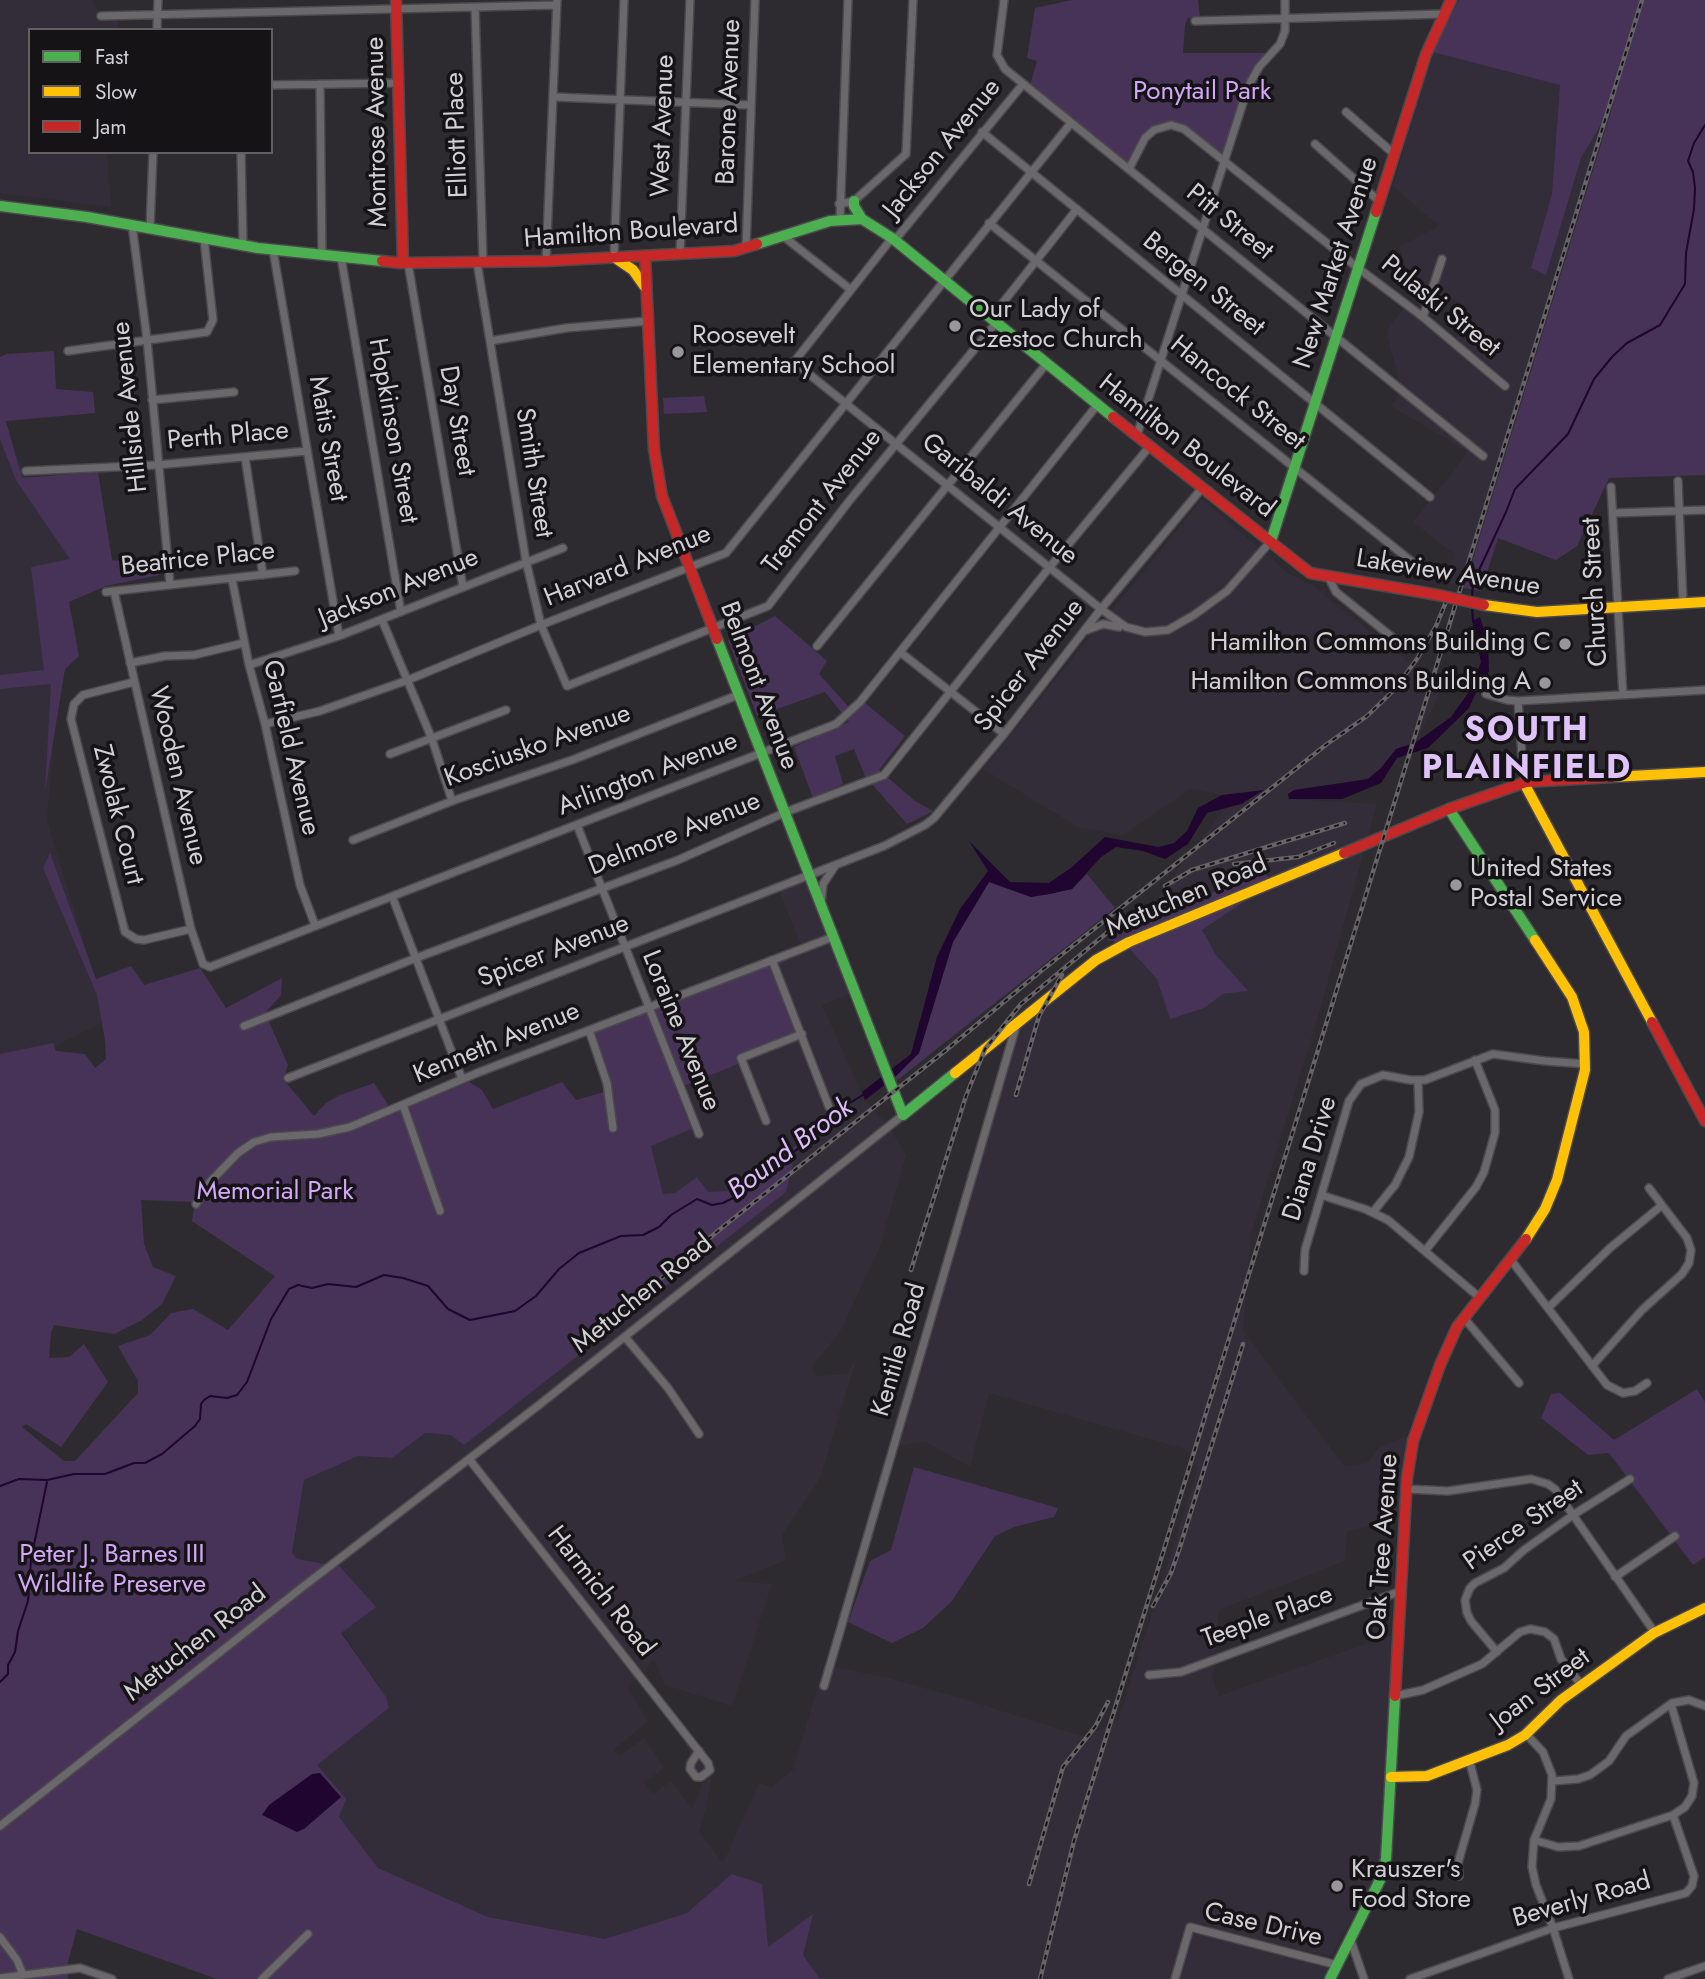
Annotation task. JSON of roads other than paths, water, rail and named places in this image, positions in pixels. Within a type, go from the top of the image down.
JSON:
[{"type":"street","points":[[157,28],[158,0]]},
{"type":"street","points":[[624,0],[614,257],[634,270],[646,288]]},
{"type":"street","name":"West Avenue","points":[[680,254],[690,0]]},
{"type":"street","name":"Barone Avenue","points":[[746,248],[755,0]]},
{"type":"street","points":[[840,219],[848,0]]},
{"type":"street","points":[[839,204],[854,201],[906,154],[913,0]]},
{"type":"street","name":"Pitt Street","points":[[1004,0],[997,55],[1000,65],[1483,456]]},
{"type":"street","points":[[1137,435],[1242,108],[1255,74],[1282,39],[1286,19],[1285,0]]},
{"type":"street","name":"New Market Avenue","points":[[1271,541],[1426,54],[1451,0]]},
{"type":"street","points":[[101,16],[396,5],[475,7],[557,3],[545,261]]},
{"type":"street","name":"Montrose Avenue","points":[[396,5],[405,263]]},
{"type":"street","name":"Elliott Place","points":[[475,7],[480,262]]},
{"type":"street","points":[[1195,22],[1444,13]]},
{"type":"street","points":[[273,85],[398,83]]},
{"type":"street","points":[[320,84],[322,255]]},
{"type":"street","name":"Jackson Avenue","points":[[805,371],[794,362],[850,289],[1023,84]]},
{"type":"street","points":[[554,97],[750,105]]},
{"type":"street","points":[[1346,112],[1394,154]]},
{"type":"street","name":"Harvard Avenue","points":[[265,724],[320,711],[408,680],[726,553],[1071,122]]},
{"type":"street","name":"Pulaski Street","points":[[1129,169],[1145,138],[1154,130],[1171,125],[1184,129],[1423,317],[1505,386]]},
{"type":"street","name":"Bergen Street","points":[[982,132],[1430,497]]},
{"type":"street","points":[[1315,144],[1379,201]]},
{"type":"street","points":[[150,229],[153,154]]},
{"type":"street","points":[[241,154],[243,246]]},
{"type":"street","points":[[854,201],[862,219]]},
{"type":"street","name":"Hamilton Boulevard","points":[[0,206],[131,225],[243,246],[405,263],[545,261],[746,248],[840,219],[862,219],[894,239],[1310,573]]},
{"type":"street","name":"Tremont Avenue","points":[[567,687],[768,606],[993,321],[1077,209]]},
{"type":"street","name":"Hancock Street","points":[[989,223],[1426,573]]},
{"type":"street","name":"Hillside Avenue","points":[[131,225],[147,339],[170,584]]},
{"type":"street","points":[[783,236],[850,289]]},
{"type":"street","points":[[68,351],[208,332],[212,318],[204,239]]},
{"type":"street","name":"Matis Street","points":[[273,250],[339,636]]},
{"type":"street","name":"Belmont Avenue","points":[[645,256],[657,472],[666,507],[903,1115]]},
{"type":"street","name":"Hopkinson Street","points":[[341,257],[401,612]]},
{"type":"street","points":[[1423,317],[1442,259]]},
{"type":"street","name":"Smith Street","points":[[480,262],[490,341],[526,561],[541,625],[567,687]]},
{"type":"street","name":"Day Street","points":[[405,263],[463,587]]},
{"type":"street","points":[[490,341],[566,328],[648,321]]},
{"type":"street","points":[[817,646],[1047,363]]},
{"type":"street","name":"Garibaldi Avenue","points":[[805,371],[1101,610],[1126,627]]},
{"type":"street","points":[[152,400],[234,391]]},
{"type":"street","name":"Arlington Avenue","points":[[206,966],[214,966],[824,730],[843,719],[860,702],[1098,404]]},
{"type":"street","name":"Delmore Avenue","points":[[243,1026],[678,860],[786,812],[884,775],[1150,446]]},
{"type":"street","name":"Perth Place","points":[[26,471],[158,465],[307,451]]},
{"type":"street","points":[[245,457],[263,575]]},
{"type":"street","points":[[1678,481],[1682,603]]},
{"type":"street","name":"Church Street","points":[[1611,487],[1622,695]]},
{"type":"street","name":"Spicer Avenue","points":[[288,1078],[835,866],[902,838],[925,825],[934,818],[1004,734],[1101,610],[1203,488]]},
{"type":"street","points":[[1614,513],[1705,510]]},
{"type":"street","points":[[1084,632],[1102,624],[1144,632],[1168,630],[1194,615],[1236,583],[1271,541]]},
{"type":"street","name":"Jackson Avenue","points":[[249,665],[382,620],[563,548]]},
{"type":"street","name":"Beatrice Place","points":[[110,591],[295,570]]},
{"type":"street","name":"Lakeview Avenue","points":[[1310,573],[1438,594],[1484,605],[1537,611],[1705,602]]},
{"type":"street","points":[[1328,576],[1336,592],[1403,646]]},
{"type":"street","name":"Garfield Avenue","points":[[232,579],[244,643],[265,724],[300,886],[315,925]]},
{"type":"street","name":"Wooden Avenue","points":[[110,591],[130,663],[191,929],[201,960],[206,966]]},
{"type":"street","points":[[382,620],[432,739],[452,801]]},
{"type":"street","points":[[130,663],[194,654],[244,643]]},
{"type":"street","points":[[900,652],[1004,734]]},
{"type":"street","name":"Zwolak Court","points":[[134,682],[83,695],[74,704],[71,719],[125,932],[140,940],[191,929]]},
{"type":"street","points":[[1486,694],[1518,701],[1705,690]]},
{"type":"street","name":"Kosciusko Avenue","points":[[353,840],[452,801],[572,760],[738,695]]},
{"type":"street","points":[[1518,701],[1524,783],[1705,1121]]},
{"type":"street","points":[[390,754],[506,710]]},
{"type":"street","name":"Metuchen Road","points":[[0,1826],[289,1597],[625,1337],[1115,948],[1449,809],[1524,783],[1705,772]]},
{"type":"street","name":"Oak Tree Avenue","points":[[1330,1979],[1384,1868],[1408,1461],[1417,1428],[1444,1355],[1464,1318],[1538,1222],[1554,1189],[1586,1064],[1582,1025],[1568,990],[1449,809]]},
{"type":"street","name":"Loraine Avenue","points":[[577,825],[699,1134]]},
{"type":"street","points":[[821,907],[823,884],[835,866]]},
{"type":"street","points":[[392,896],[462,1079]]},
{"type":"street","name":"Kenneth Avenue","points":[[196,1204],[210,1182],[238,1153],[254,1142],[271,1137],[330,1132],[350,1127],[462,1079],[833,937]]},
{"type":"street","points":[[772,960],[829,1107]]},
{"type":"street","name":"Kentile Road","points":[[824,1686],[1016,1025]]},
{"type":"street","points":[[589,1030],[607,1083],[613,1128]]},
{"type":"street","points":[[766,1121],[741,1058],[802,1034]]},
{"type":"street","name":"Diana Drive","points":[[1304,1271],[1305,1250],[1349,1101],[1355,1090],[1367,1080],[1383,1075],[1418,1081],[1493,1054],[1545,1062],[1586,1064]]},
{"type":"street","points":[[1425,1251],[1476,1187],[1495,1133],[1495,1110],[1475,1060]]},
{"type":"street","points":[[1373,1212],[1395,1185],[1409,1157],[1418,1127],[1418,1081]]},
{"type":"street","points":[[403,1105],[440,1210]]},
{"type":"street","points":[[1592,1366],[1642,1311],[1682,1274],[1689,1263],[1691,1250],[1687,1238],[1649,1188]]},
{"type":"street","points":[[1321,1195],[1373,1212],[1388,1220],[1479,1297]]},
{"type":"street","points":[[1548,1308],[1610,1248],[1661,1206]]},
{"type":"street","points":[[1511,1259],[1606,1385],[1617,1391],[1634,1391],[1647,1383]]},
{"type":"street","points":[[1464,1318],[1519,1383]]},
{"type":"street","points":[[625,1337],[668,1388],[699,1434]]},
{"type":"street","name":"Harmich Road","points":[[469,1459],[699,1751]]},
{"type":"street","points":[[1406,1489],[1448,1491],[1531,1479],[1541,1480],[1555,1489],[1655,1633]]},
{"type":"street","name":"Pierce Street","points":[[1497,1652],[1467,1613],[1465,1600],[1470,1588],[1504,1568],[1573,1515],[1630,1479]]},
{"type":"street","points":[[1615,1577],[1675,1536]]},
{"type":"street","name":"Teeple Place","points":[[1149,1675],[1181,1672],[1401,1591]]},
{"type":"street","name":"Joan Street","points":[[1391,1777],[1427,1776],[1508,1745],[1526,1734],[1561,1700],[1655,1633],[1705,1608]]},
{"type":"street","points":[[1395,1696],[1438,1684],[1482,1664],[1520,1632],[1530,1629],[1545,1632],[1553,1639],[1560,1659],[1582,1686]]},
{"type":"street","points":[[1553,1781],[1577,1779],[1597,1770],[1609,1761],[1626,1736],[1671,1704],[1689,1700],[1705,1706]]},
{"type":"street","points":[[1534,1840],[1558,1847],[1579,1846],[1673,1815],[1689,1802],[1694,1783],[1671,1704]]},
{"type":"street","points":[[1526,1734],[1540,1746],[1553,1781],[1551,1798],[1534,1840],[1533,1875],[1569,1979]]},
{"type":"street","points":[[1459,1876],[1458,1863],[1477,1790],[1469,1759]]},
{"type":"street","name":"Beverly Road","points":[[1410,1979],[1553,1928],[1686,1893],[1692,1886],[1693,1876],[1673,1815]]},
{"type":"street","name":"Case Drive","points":[[1175,1979],[1190,1927],[1337,1965]]},
{"type":"street","points":[[262,1979],[308,1934]]},
{"type":"street","points":[[0,1937],[17,1961],[23,1975]]},
{"type":"street","points":[[1350,1938],[1364,1979]]},
{"type":"street","points":[[1668,1979],[1705,1966]]},
{"type":"street","points":[[0,1978],[80,1968],[112,1979]]},
{"type":"waterway","name":"Bound Brook","points":[[1472,597],[1473,583],[1515,489],[1568,434],[1594,379],[1612,357],[1627,343],[1660,325],[1685,284],[1686,253],[1695,188],[1688,161],[1694,143],[1705,125]]},
{"type":"waterway","name":"Bound Brook","points":[[1472,606],[1473,621]]},
{"type":"waterway","name":"Bound Brook","points":[[0,1486],[19,1479],[47,1480],[74,1474],[105,1474],[134,1463],[145,1463],[162,1454],[195,1426],[200,1419],[201,1404],[204,1400],[210,1396],[227,1398],[237,1395],[247,1382],[271,1319],[289,1289],[298,1285],[312,1288],[328,1284],[356,1287],[384,1275],[428,1286],[448,1309],[470,1320],[515,1311],[536,1296],[559,1269],[579,1253],[621,1236],[643,1235],[659,1227],[671,1215],[697,1199],[712,1205],[737,1196],[835,1120],[846,1105],[863,1095]]},
{"type":"waterway","points":[[0,1682],[8,1674],[8,1665],[15,1652],[18,1631],[28,1601],[31,1559],[47,1482]]},
{"type":"railway","points":[[1040,1979],[1074,1841],[1642,0]]},
{"type":"railway","points":[[623,1310],[1041,971],[1327,744],[1367,716],[1393,691],[1417,659],[1436,626],[1448,597]]},
{"type":"railway","points":[[1165,886],[1192,870],[1345,823]]},
{"type":"railway","points":[[1234,864],[1298,857],[1334,843]]},
{"type":"railway","points":[[911,1270],[966,1096],[985,1049],[1021,1004],[1120,922]]},
{"type":"railway","points":[[1016,1095],[1039,1016],[1062,975]]},
{"type":"railway","points":[[1153,1606],[1171,1573],[1179,1550],[1243,1344]]},
{"type":"railway","points":[[1029,1884],[1063,1767],[1095,1727],[1108,1702]]},
{"type":"place","name":"Our Lady of Czestoc Church","points":[[955,326]]},
{"type":"place","name":"Roosevelt Elementary School","points":[[678,352]]},
{"type":"place","name":"Hamilton Commons Building C","points":[[1565,644]]},
{"type":"place","name":"Hamilton Commons Building A","points":[[1545,683]]},
{"type":"place","name":"United States Postal Service","points":[[1456,885]]},
{"type":"place","name":"Krauszer's Food Store","points":[[1337,1886]]},
{"type":"district","name":"SOUTH PLAINFIELD","points":[[1527,751]]},
{"type":"park label","name":"Ponytail Park","points":[[1202,93]]},
{"type":"park label","name":"Memorial Park","points":[[275,1193]]},
{"type":"park label","name":"Peter J. Barnes III Wildlife Preserve","points":[[112,1571]]}]
